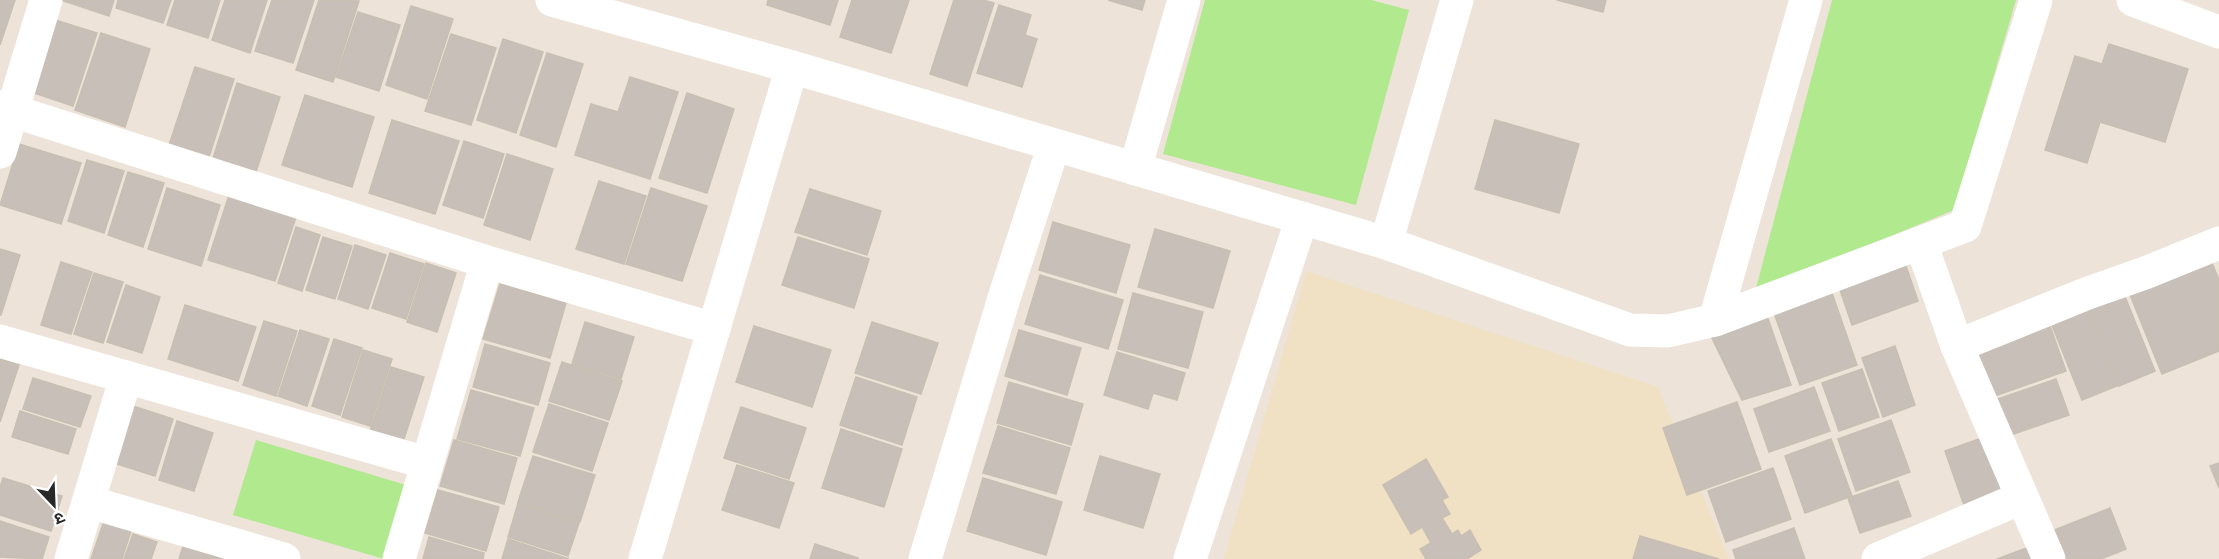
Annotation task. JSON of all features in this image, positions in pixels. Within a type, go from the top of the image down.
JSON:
[{"type":"street","points":[[0,152],[6,109],[46,0]]},
{"type":"street","points":[[1135,168],[1184,0]]},
{"type":"street","points":[[1386,243],[1457,0]]},
{"type":"street","points":[[1715,320],[1806,0]]},
{"type":"street","points":[[572,3],[1386,243],[1630,330],[1668,331],[1715,320],[1965,226],[2036,0]]},
{"type":"street","points":[[2133,0],[2219,32]]},
{"type":"street","points":[[645,559],[792,67]]},
{"type":"street","points":[[6,109],[487,261],[714,329]]},
{"type":"street","points":[[925,559],[1005,295],[1054,145]]},
{"type":"street","points":[[1190,559],[1302,218]]},
{"type":"street","points":[[1921,243],[1957,346],[2049,559]]},
{"type":"street","points":[[1957,346],[2219,243]]},
{"type":"street","points":[[399,559],[487,261]]},
{"type":"street","points":[[0,341],[427,463]]},
{"type":"street","points":[[71,559],[126,377]]},
{"type":"street","points":[[1878,559],[2021,498]]},
{"type":"street","points":[[89,502],[284,559]]},
{"type":"shaded area","points":[[1306,271],[1658,387],[1729,559],[1224,559]]},
{"type":"green space","points":[[1205,0],[1371,0],[1409,10],[1356,205],[1163,154]]},
{"type":"green space","points":[[1832,0],[2016,0],[1954,210],[1755,292]]},
{"type":"green space","points":[[256,440],[406,485],[384,559],[233,515]]},
{"type":"building","points":[[0,0],[15,0],[0,45]]},
{"type":"building","points":[[61,0],[114,0],[109,16]]},
{"type":"building","points":[[118,0],[171,0],[163,23],[116,8]]},
{"type":"building","points":[[175,0],[220,0],[208,38],[167,25]]},
{"type":"building","points":[[225,0],[267,0],[250,53],[212,40]]},
{"type":"building","points":[[272,0],[314,0],[293,63],[255,51]]},
{"type":"building","points":[[319,0],[359,1],[333,82],[296,70]]},
{"type":"building","points":[[768,0],[838,0],[830,25],[767,5]]},
{"type":"building","points":[[852,0],[909,0],[891,53],[840,37]]},
{"type":"building","points":[[954,0],[983,0],[994,3],[967,86],[930,74]]},
{"type":"building","points":[[1108,0],[1145,0],[1142,10]]},
{"type":"building","points":[[1557,0],[1606,0],[1603,12]]},
{"type":"building","points":[[999,5],[1031,15],[1025,35],[1037,39],[1022,87],[977,73]]},
{"type":"building","points":[[411,6],[453,19],[427,99],[386,85]]},
{"type":"building","points":[[358,12],[400,25],[379,91],[336,77]]},
{"type":"building","points":[[52,19],[97,33],[73,106],[28,91]]},
{"type":"building","points":[[101,33],[150,49],[125,127],[75,110]]},
{"type":"building","points":[[451,34],[496,48],[471,125],[425,111]]},
{"type":"building","points":[[503,39],[543,52],[516,133],[477,120]]},
{"type":"building","points":[[2109,44],[2188,69],[2165,142],[2100,122],[2087,163],[2045,150],[2075,56],[2102,64]]},
{"type":"building","points":[[547,53],[583,64],[556,147],[520,135]]},
{"type":"building","points":[[195,67],[234,79],[209,157],[169,145]]},
{"type":"building","points":[[630,77],[678,92],[650,179],[575,155],[591,104],[618,112]]},
{"type":"building","points":[[237,83],[280,97],[256,172],[213,158]]},
{"type":"building","points":[[687,93],[734,109],[707,193],[659,178]]},
{"type":"building","points":[[305,95],[374,117],[352,187],[282,165]]},
{"type":"building","points":[[392,120],[459,141],[435,214],[369,193]]},
{"type":"building","points":[[1495,120],[1579,144],[1559,213],[1475,189]]},
{"type":"building","points":[[464,141],[504,154],[483,218],[443,205]]},
{"type":"building","points":[[19,144],[81,163],[61,224],[0,205]]},
{"type":"building","points":[[507,154],[553,169],[530,240],[484,225]]},
{"type":"building","points":[[87,160],[124,171],[104,233],[68,221]]},
{"type":"building","points":[[128,172],[164,183],[143,247],[108,235]]},
{"type":"building","points":[[599,181],[646,196],[624,264],[576,249]]},
{"type":"building","points":[[167,188],[220,205],[201,266],[148,249]]},
{"type":"building","points":[[651,188],[707,206],[682,281],[626,264]]},
{"type":"building","points":[[231,189],[298,211],[275,281],[208,260]]},
{"type":"building","points":[[810,189],[881,211],[867,255],[795,232]]},
{"type":"building","points":[[1053,222],[1130,245],[1116,293],[1039,270]]},
{"type":"building","points":[[296,227],[320,235],[302,291],[278,283]]},
{"type":"building","points":[[1155,229],[1230,251],[1213,308],[1138,287]]},
{"type":"building","points":[[323,237],[352,246],[335,299],[306,290]]},
{"type":"building","points":[[798,237],[869,259],[854,308],[782,285]]},
{"type":"building","points":[[355,245],[386,255],[368,309],[338,299]]},
{"type":"building","points":[[0,249],[20,255],[1,315],[0,315]]},
{"type":"building","points":[[390,253],[424,264],[406,319],[372,308]]},
{"type":"building","points":[[2210,258],[2219,280],[2219,351],[2162,374],[2128,290]]},
{"type":"building","points":[[61,262],[92,272],[71,334],[41,325]]},
{"type":"building","points":[[426,263],[456,273],[437,332],[407,322]]},
{"type":"building","points":[[1906,266],[1918,301],[1852,325],[1840,290]]},
{"type":"building","points":[[94,273],[123,282],[103,343],[74,334]]},
{"type":"building","points":[[1040,275],[1123,300],[1108,349],[1025,324]]},
{"type":"building","points":[[500,284],[566,303],[550,358],[483,339]]},
{"type":"building","points":[[126,285],[160,297],[142,353],[107,342]]},
{"type":"building","points":[[1133,293],[1203,312],[1188,368],[1118,349]]},
{"type":"building","points":[[1832,293],[1857,365],[1800,385],[1774,313]]},
{"type":"building","points":[[2124,294],[2155,371],[2119,386],[2089,309]]},
{"type":"building","points":[[185,305],[256,327],[238,381],[168,359]]},
{"type":"building","points":[[2089,309],[2119,385],[2082,400],[2051,323]]},
{"type":"building","points":[[1766,313],[1791,385],[1742,400],[1709,332]]},
{"type":"building","points":[[264,321],[297,331],[276,396],[243,385]]},
{"type":"building","points":[[585,322],[634,337],[621,379],[572,364]]},
{"type":"building","points":[[872,322],[938,343],[921,394],[855,373]]},
{"type":"building","points":[[2049,323],[2066,371],[1989,398],[1972,350]]},
{"type":"building","points":[[754,326],[831,350],[812,407],[736,382]]},
{"type":"building","points":[[300,330],[329,339],[307,406],[278,396]]},
{"type":"building","points":[[1019,330],[1081,348],[1067,395],[1005,376]]},
{"type":"building","points":[[334,339],[362,348],[340,415],[312,406]]},
{"type":"building","points":[[485,344],[550,363],[538,405],[473,387]]},
{"type":"building","points":[[1895,346],[1915,405],[1883,417],[1862,358]]},
{"type":"building","points":[[363,350],[392,359],[370,426],[342,417]]},
{"type":"building","points":[[1117,352],[1185,373],[1177,400],[1153,393],[1148,409],[1104,395]]},
{"type":"building","points":[[0,359],[19,365],[0,422]]},
{"type":"building","points":[[562,362],[622,381],[609,420],[549,401]]},
{"type":"building","points":[[391,367],[424,377],[403,442],[370,431]]},
{"type":"building","points":[[1862,369],[1879,417],[1839,431],[1822,383]]},
{"type":"building","points":[[856,377],[917,397],[902,445],[840,425]]},
{"type":"building","points":[[33,378],[91,396],[80,427],[23,409]]},
{"type":"building","points":[[2056,379],[2069,415],[2002,438],[1989,402]]},
{"type":"building","points":[[1009,382],[1083,404],[1071,445],[997,423]]},
{"type":"building","points":[[1814,387],[1830,431],[1769,452],[1754,409]]},
{"type":"building","points":[[471,390],[534,408],[520,456],[457,439]]},
{"type":"building","points":[[1737,402],[1761,469],[1687,495],[1663,428]]},
{"type":"building","points":[[549,404],[608,423],[592,471],[533,452]]},
{"type":"building","points":[[133,406],[173,419],[155,476],[114,463]]},
{"type":"building","points":[[741,407],[806,428],[789,479],[724,458]]},
{"type":"building","points":[[20,411],[76,429],[68,454],[12,437]]},
{"type":"building","points":[[1891,420],[1910,472],[1856,491],[1838,439]]},
{"type":"building","points":[[177,421],[213,433],[194,491],[159,480]]},
{"type":"building","points":[[998,426],[1070,448],[1056,494],[983,473]]},
{"type":"building","points":[[841,429],[902,449],[884,507],[822,488]]},
{"type":"building","points":[[1982,438],[2004,498],[1966,511],[1945,451]]},
{"type":"building","points":[[1831,439],[1852,496],[1805,513],[1785,456]]},
{"type":"building","points":[[454,440],[517,458],[504,504],[440,486]]},
{"type":"building","points":[[533,456],[595,475],[580,522],[518,502]]},
{"type":"building","points":[[1100,456],[1160,474],[1143,528],[1084,510]]},
{"type":"building","points":[[1426,459],[1448,497],[1442,500],[1450,514],[1442,518],[1452,534],[1458,530],[1461,536],[1470,530],[1481,550],[1467,559],[1426,559],[1420,549],[1431,543],[1422,527],[1411,534],[1383,485]]},
{"type":"building","points":[[2219,463],[2219,488],[2210,466]]},
{"type":"building","points":[[737,465],[794,483],[779,528],[722,510]]},
{"type":"building","points":[[1773,468],[1791,519],[1726,542],[1708,491]]},
{"type":"building","points":[[3,478],[62,496],[51,531],[0,515],[0,487]]},
{"type":"building","points":[[983,478],[1062,502],[1046,555],[967,531]]},
{"type":"building","points":[[1898,481],[1911,516],[1860,533],[1848,498]]},
{"type":"building","points":[[438,490],[499,507],[486,551],[425,533]]},
{"type":"building","points":[[518,503],[579,523],[568,556],[508,537]]},
{"type":"building","points":[[2110,508],[2126,549],[2101,559],[2052,559],[2042,535]]},
{"type":"building","points":[[0,521],[49,537],[42,559],[0,557]]},
{"type":"building","points":[[104,521],[131,531],[122,559],[91,559]]},
{"type":"building","points":[[1794,528],[1805,559],[1736,559],[1733,550]]},
{"type":"building","points":[[133,534],[157,542],[151,559],[124,559]]},
{"type":"building","points":[[1640,536],[1719,559],[1633,559]]},
{"type":"building","points":[[429,537],[484,553],[483,559],[423,559]]},
{"type":"building","points":[[508,539],[569,559],[502,559]]},
{"type":"building","points":[[815,544],[858,558],[858,559],[810,559]]},
{"type":"building","points":[[183,546],[223,559],[179,559]]},
{"type":"building","points":[[2032,546],[2036,559],[1997,559]]}]
